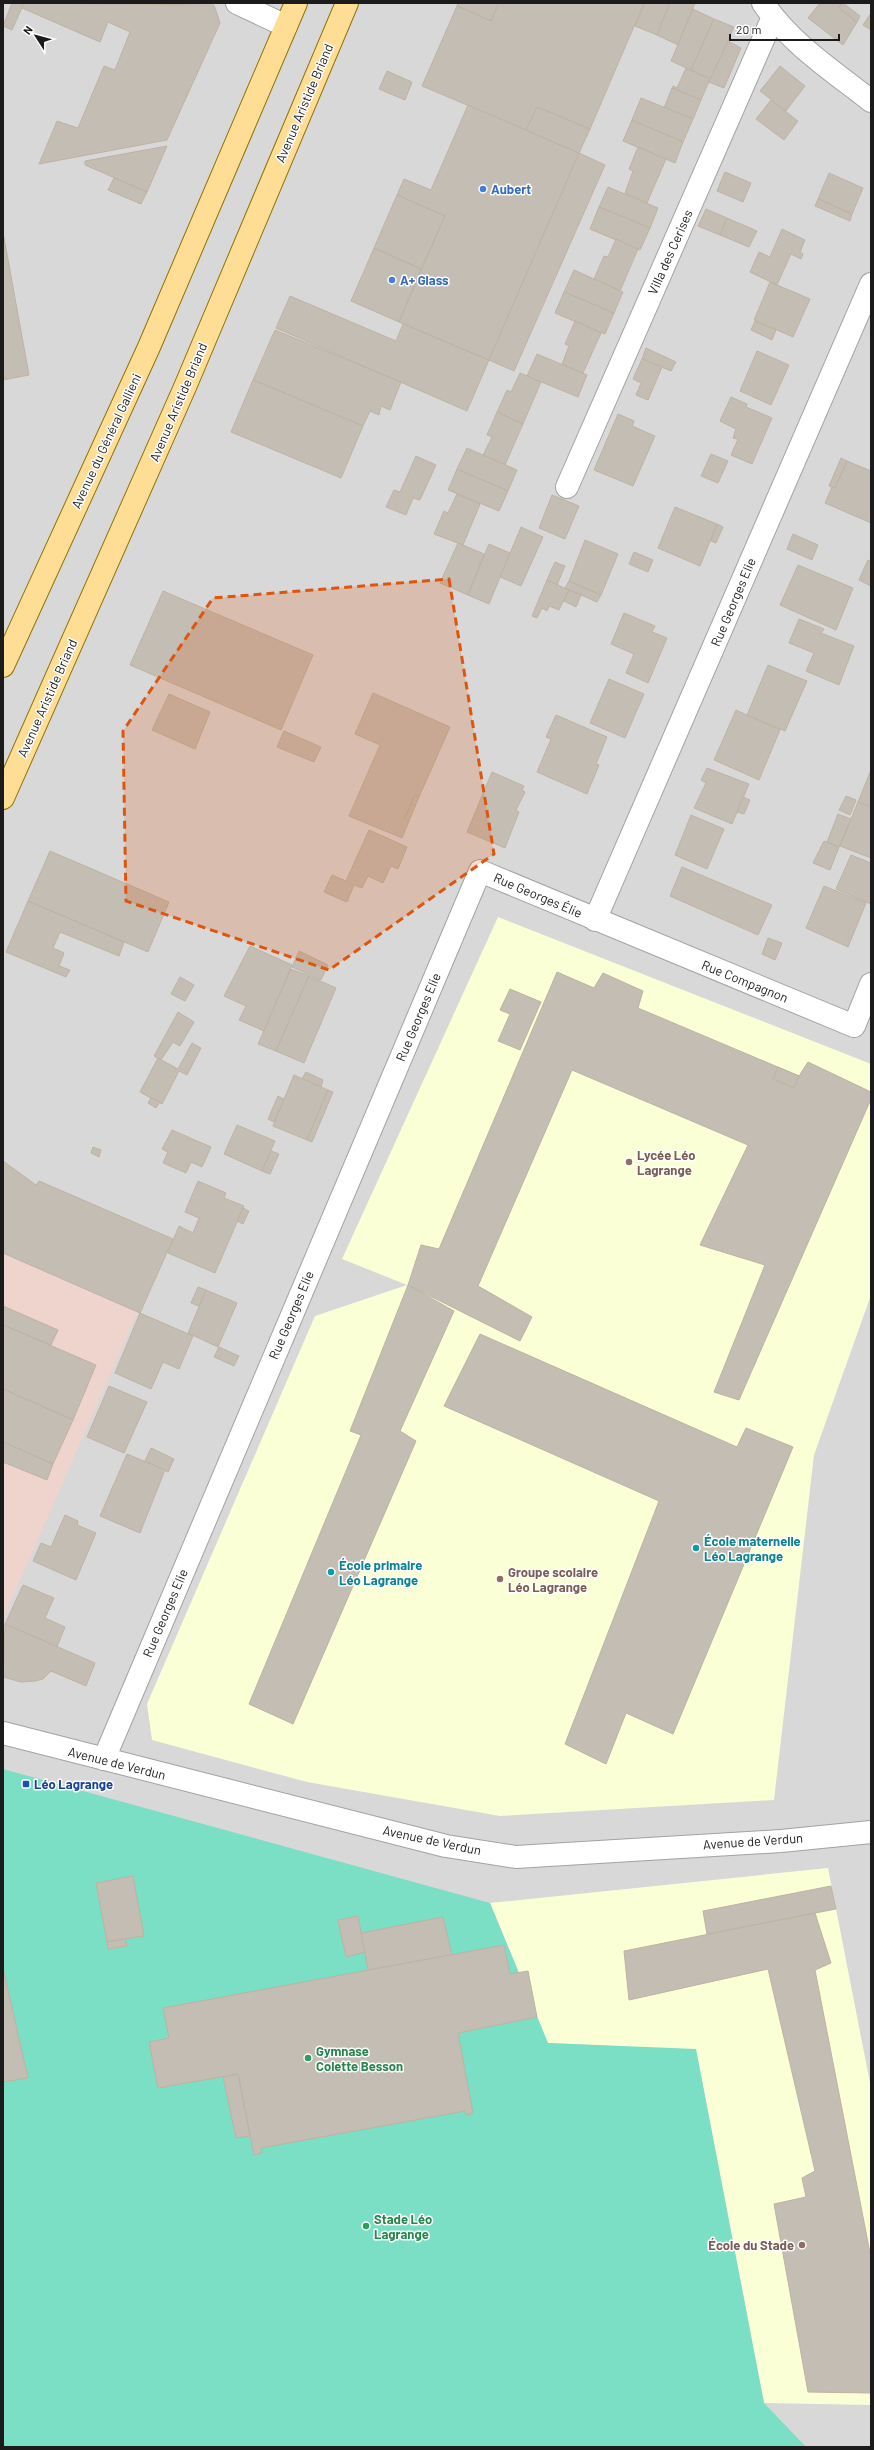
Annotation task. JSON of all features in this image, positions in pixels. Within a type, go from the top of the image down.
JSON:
[{"type":"main road","points":[[286,26],[296,3]]},
{"type":"main road","name":"Avenue Aristide Briand","points":[[3,798],[185,387],[347,3]]},
{"type":"main road","name":"Avenue du Général Gallieni","points":[[3,666],[149,347],[286,26]]},
{"type":"street","points":[[237,3],[286,26]]},
{"type":"street","points":[[768,10],[799,45],[871,102]]},
{"type":"street","name":"Villa des Cerises","points":[[566,487],[768,10]]},
{"type":"street","name":"Rue Georges Elie","points":[[595,920],[871,284]]},
{"type":"street","name":"Rue Georges Elie","points":[[104,1759],[480,871]]},
{"type":"street","name":"Rue Georges Élie","points":[[480,871],[595,920]]},
{"type":"street","name":"Rue Compagnon","points":[[595,920],[854,1026],[871,984]]},
{"type":"street","name":"Avenue de Verdun","points":[[3,1733],[446,1846],[516,1857],[781,1841],[871,1832]]},
{"type":"highlighted area","points":[[449,579],[494,854],[329,970],[126,901],[123,731],[213,598]]},
{"type":"shaded area","points":[[3,3],[871,3],[871,2447],[3,2447]]},
{"type":"shaded area","points":[[498,917],[871,1064],[871,1295],[814,1455],[774,1800],[500,1816],[307,1782],[152,1740],[147,1704],[315,1316],[407,1285],[342,1259]]},
{"type":"shaded area","points":[[3,1181],[164,1251],[3,1619]]},
{"type":"shaded area","name":"École du Stade","points":[[828,1868],[871,2088],[871,2405],[764,2403],[696,2050],[548,2043],[490,1903]]},
{"type":"green space","name":"Stade Léo Lagrange","points":[[3,1769],[490,1903],[548,2043],[696,2049],[764,2403],[806,2447],[3,2447]]},
{"type":"building","points":[[12,3],[24,3],[12,30],[3,26]]},
{"type":"building","points":[[24,3],[214,5],[220,23],[167,140],[39,164],[57,121],[78,128],[104,66],[115,70],[130,32],[108,22],[100,42],[22,8]]},
{"type":"building","points":[[458,3],[499,3],[491,21],[457,6]]},
{"type":"building","points":[[499,3],[644,3],[590,129],[537,107],[526,130],[422,86],[457,6],[491,21]]},
{"type":"building","points":[[645,3],[670,3],[657,35],[635,26]]},
{"type":"building","points":[[670,3],[695,3],[678,45],[657,35]]},
{"type":"building","points":[[820,3],[842,3],[839,8],[857,22],[843,45],[808,18]]},
{"type":"building","points":[[843,3],[860,16],[857,22],[839,8]]},
{"type":"building","points":[[693,9],[714,19],[691,70],[671,61]]},
{"type":"building","points":[[871,13],[871,30],[863,25]]},
{"type":"building","points":[[714,19],[734,27],[711,80],[691,70]]},
{"type":"building","points":[[728,41],[741,48],[724,88],[709,82]]},
{"type":"building","points":[[780,66],[805,86],[786,111],[760,91]]},
{"type":"building","points":[[686,68],[710,79],[701,100],[672,88],[673,86],[677,88]]},
{"type":"building","points":[[387,71],[412,82],[405,100],[379,89]]},
{"type":"building","points":[[672,88],[701,100],[693,119],[664,108]]},
{"type":"building","points":[[641,98],[693,119],[683,142],[632,120]]},
{"type":"building","points":[[771,100],[798,121],[784,140],[756,119]]},
{"type":"building","points":[[468,105],[579,153],[489,360],[399,322],[445,216],[397,195],[404,179],[431,190]]},
{"type":"building","points":[[537,107],[590,129],[579,153],[526,130]]},
{"type":"building","points":[[632,120],[683,142],[675,163],[623,141]]},
{"type":"building","points":[[167,146],[147,192],[85,165],[85,161]]},
{"type":"building","points":[[638,147],[666,159],[647,203],[625,193],[633,171],[629,169]]},
{"type":"building","points":[[579,153],[605,165],[514,371],[489,360]]},
{"type":"building","points":[[725,172],[751,183],[743,202],[717,191]]},
{"type":"building","points":[[829,173],[863,188],[852,214],[818,199]]},
{"type":"building","points":[[114,178],[147,192],[141,204],[108,190]]},
{"type":"building","points":[[608,187],[658,208],[650,228],[599,207]]},
{"type":"building","points":[[397,195],[445,216],[421,269],[374,248]]},
{"type":"building","points":[[818,199],[852,214],[850,221],[815,206]]},
{"type":"building","points":[[599,207],[650,228],[640,250],[590,229]]},
{"type":"building","points":[[706,209],[727,218],[720,235],[698,226]]},
{"type":"building","points":[[727,218],[757,231],[749,247],[720,235]]},
{"type":"building","points":[[782,229],[805,240],[800,252],[803,254],[801,259],[791,254],[777,285],[750,272],[759,252],[770,257]]},
{"type":"building","points":[[3,232],[29,375],[3,380]]},
{"type":"building","points":[[616,239],[638,249],[620,291],[594,279],[604,256],[608,257]]},
{"type":"building","points":[[374,248],[421,269],[399,322],[351,301]]},
{"type":"building","points":[[574,270],[623,292],[614,313],[564,292]]},
{"type":"building","points":[[770,282],[810,299],[793,337],[754,320]]},
{"type":"building","points":[[564,292],[614,313],[605,334],[555,313]]},
{"type":"building","points":[[290,296],[396,341],[403,324],[489,360],[467,411],[276,328]]},
{"type":"building","points":[[575,321],[601,333],[583,373],[562,364],[569,346],[565,344]]},
{"type":"building","points":[[755,321],[776,330],[772,340],[751,330]]},
{"type":"building","points":[[275,330],[401,382],[390,410],[381,406],[379,415],[370,411],[363,426],[253,380]]},
{"type":"building","points":[[646,348],[676,362],[671,371],[642,359]]},
{"type":"building","points":[[757,351],[789,365],[771,405],[740,391]]},
{"type":"building","points":[[537,354],[587,375],[578,397],[527,376]]},
{"type":"building","points":[[642,359],[662,367],[648,400],[636,395],[641,383],[633,379]]},
{"type":"building","points":[[520,373],[541,382],[523,424],[497,412],[507,390],[511,392]]},
{"type":"building","points":[[253,380],[363,426],[341,478],[231,432]]},
{"type":"building","points":[[731,397],[747,404],[746,407],[772,418],[752,464],[731,455],[738,439],[733,438],[736,429],[720,421]]},
{"type":"building","points":[[497,412],[523,424],[505,465],[483,455],[492,437],[487,435]]},
{"type":"building","points":[[618,414],[634,421],[632,426],[655,436],[633,486],[594,470]]},
{"type":"building","points":[[467,448],[517,470],[508,491],[457,469]]},
{"type":"building","points":[[711,454],[728,461],[718,483],[701,476]]},
{"type":"building","points":[[416,456],[436,465],[420,500],[413,498],[406,515],[386,507],[394,490],[400,492]]},
{"type":"building","points":[[841,458],[847,461],[835,488],[829,486]]},
{"type":"building","points":[[847,461],[871,471],[871,523],[825,503],[832,487],[835,488]]},
{"type":"building","points":[[457,469],[508,491],[499,511],[448,490]]},
{"type":"building","points":[[457,494],[480,504],[463,545],[434,534],[444,511],[448,513]]},
{"type":"building","points":[[552,495],[579,506],[565,539],[539,528]]},
{"type":"building","points":[[675,507],[717,524],[700,566],[658,548]]},
{"type":"building","points":[[717,524],[723,527],[716,543],[711,541]]},
{"type":"building","points":[[521,527],[543,537],[521,586],[500,577]]},
{"type":"building","points":[[793,534],[818,545],[812,560],[787,549]]},
{"type":"building","points":[[585,540],[618,554],[601,595],[569,581]]},
{"type":"building","points":[[458,543],[484,554],[468,595],[440,583]]},
{"type":"building","points":[[489,544],[510,553],[489,604],[468,595]]},
{"type":"building","points":[[634,552],[653,560],[648,572],[629,564]]},
{"type":"building","points":[[868,560],[871,562],[871,586],[859,580]]},
{"type":"building","points":[[555,562],[565,566],[557,585],[547,580]]},
{"type":"building","points":[[798,565],[853,588],[836,630],[780,605]]},
{"type":"building","points":[[547,580],[569,590],[559,610],[549,606],[547,611],[542,608],[537,618],[532,616]]},
{"type":"building","points":[[569,581],[601,595],[597,602],[565,588]]},
{"type":"building","points":[[569,590],[581,595],[576,607],[564,601]]},
{"type":"building","points":[[163,591],[313,655],[281,730],[130,665]]},
{"type":"building","points":[[624,613],[655,626],[652,632],[667,638],[648,683],[626,673],[634,654],[611,644]]},
{"type":"building","points":[[799,619],[824,629],[821,633],[854,646],[839,685],[806,671],[814,653],[789,643]]},
{"type":"building","points":[[768,665],[807,681],[785,731],[747,715]]},
{"type":"building","points":[[609,679],[644,694],[625,738],[590,723]]},
{"type":"building","points":[[373,693],[450,727],[419,797],[415,795],[405,818],[409,821],[402,838],[349,816],[380,745],[355,734]]},
{"type":"building","points":[[169,694],[210,712],[195,749],[152,730]]},
{"type":"building","points":[[736,710],[780,730],[759,780],[714,760]]},
{"type":"building","points":[[556,715],[607,737],[596,764],[599,765],[587,794],[537,772],[551,739],[546,737]]},
{"type":"building","points":[[284,731],[321,747],[314,762],[277,747]]},
{"type":"building","points":[[707,768],[749,784],[732,824],[694,808],[706,783],[701,780]]},
{"type":"building","points":[[871,770],[871,807],[858,802]]},
{"type":"building","points":[[492,772],[524,786],[522,790],[525,792],[516,810],[519,812],[505,848],[467,832]]},
{"type":"building","points":[[415,795],[419,797],[409,821],[405,818]]},
{"type":"building","points":[[846,796],[856,800],[850,815],[839,810]]},
{"type":"building","points":[[743,797],[750,800],[744,814],[737,812]]},
{"type":"building","points":[[858,802],[871,807],[871,858],[840,846]]},
{"type":"building","points":[[838,814],[851,819],[839,847],[827,842]]},
{"type":"building","points":[[691,815],[724,829],[707,869],[675,855]]},
{"type":"building","points":[[369,830],[407,847],[398,869],[391,866],[383,883],[368,876],[362,888],[354,885],[347,902],[324,892],[332,875],[346,881]]},
{"type":"building","points":[[824,841],[839,847],[830,870],[813,863]]},
{"type":"building","points":[[50,851],[169,902],[148,952],[28,901]]},
{"type":"building","points":[[851,855],[871,863],[871,904],[836,889]]},
{"type":"building","points":[[682,867],[772,905],[758,935],[670,896]]},
{"type":"building","points":[[824,886],[866,903],[848,947],[806,928]]},
{"type":"building","points":[[28,901],[124,942],[119,956],[60,932],[53,948],[64,953],[59,966],[70,970],[66,977],[6,952]]},
{"type":"building","points":[[768,938],[782,943],[775,960],[762,954]]},
{"type":"building","points":[[250,946],[292,965],[264,1031],[239,1020],[246,1006],[224,996]]},
{"type":"building","points":[[299,951],[328,965],[321,980],[292,967]]},
{"type":"building","points":[[291,969],[309,976],[276,1051],[258,1044]]},
{"type":"building","name":"Lycée Léo Lagrange","points":[[557,972],[594,988],[603,973],[643,991],[638,1008],[799,1076],[808,1062],[871,1092],[871,1099],[739,1400],[714,1392],[765,1265],[700,1245],[748,1145],[572,1070],[478,1286],[532,1317],[520,1341],[408,1285],[421,1245],[439,1249]]},
{"type":"building","points":[[309,976],[336,988],[304,1063],[276,1051]]},
{"type":"building","points":[[180,977],[194,985],[185,1001],[171,994]]},
{"type":"building","points":[[510,989],[541,1002],[520,1050],[498,1041],[510,1014],[500,1010]]},
{"type":"building","points":[[178,1012],[194,1022],[180,1046],[173,1042],[161,1060],[154,1056]]},
{"type":"building","points":[[192,1043],[201,1048],[187,1075],[179,1071],[162,1104],[140,1092],[158,1058],[178,1069]]},
{"type":"building","points":[[778,1067],[799,1076],[794,1088],[773,1079]]},
{"type":"building","points":[[306,1072],[323,1080],[321,1087],[302,1079]]},
{"type":"building","points":[[294,1075],[328,1090],[307,1140],[273,1126]]},
{"type":"building","points":[[328,1090],[333,1092],[312,1142],[307,1140]]},
{"type":"building","points":[[278,1096],[284,1099],[274,1122],[268,1119]]},
{"type":"building","points":[[151,1098],[160,1102],[156,1108],[148,1103]]},
{"type":"building","points":[[237,1125],[275,1141],[262,1171],[224,1154]]},
{"type":"building","points":[[172,1130],[211,1147],[202,1167],[191,1162],[186,1173],[163,1163],[168,1152],[162,1149]]},
{"type":"building","points":[[93,1147],[101,1150],[99,1157],[91,1153]]},
{"type":"building","points":[[271,1151],[279,1154],[270,1174],[262,1171]]},
{"type":"building","points":[[3,1161],[36,1185],[39,1181],[173,1239],[140,1313],[3,1253]]},
{"type":"building","points":[[198,1181],[226,1193],[224,1198],[244,1206],[215,1273],[168,1253],[179,1226],[193,1233],[199,1218],[185,1212]]},
{"type":"building","points":[[243,1208],[249,1211],[243,1224],[237,1221]]},
{"type":"building","name":"École primaire Léo Lagrange","points":[[408,1285],[454,1311],[400,1431],[416,1441],[293,1724],[249,1704],[361,1435],[350,1431]]},
{"type":"building","points":[[198,1287],[206,1290],[199,1306],[191,1303]]},
{"type":"building","points":[[206,1290],[237,1303],[218,1347],[188,1333]]},
{"type":"building","points":[[3,1306],[58,1330],[51,1345],[3,1325]]},
{"type":"building","points":[[140,1313],[193,1336],[179,1369],[163,1362],[151,1389],[115,1373]]},
{"type":"building","points":[[3,1325],[96,1365],[73,1420],[3,1389]]},
{"type":"building","name":"École maternelle Léo Lagrange","points":[[480,1334],[737,1447],[746,1428],[793,1447],[673,1734],[626,1713],[606,1764],[565,1744],[659,1501],[444,1406]]},
{"type":"building","points":[[219,1347],[239,1356],[234,1366],[214,1357]]},
{"type":"building","points":[[109,1386],[147,1402],[124,1453],[87,1437]]},
{"type":"building","points":[[3,1389],[73,1420],[53,1464],[3,1442]]},
{"type":"building","points":[[3,1442],[53,1464],[47,1480],[3,1462]]},
{"type":"building","points":[[151,1448],[174,1459],[168,1472],[145,1461]]},
{"type":"building","points":[[127,1454],[165,1470],[140,1533],[100,1516]]},
{"type":"building","points":[[65,1515],[78,1521],[77,1525],[96,1533],[76,1580],[33,1561],[41,1543],[51,1547]]},
{"type":"building","points":[[23,1585],[54,1598],[45,1618],[65,1627],[57,1647],[5,1624]]},
{"type":"building","points":[[5,1624],[95,1663],[86,1686],[51,1671],[43,1679],[35,1681],[21,1682],[3,1677]]},
{"type":"building","points":[[133,1876],[144,1936],[107,1942],[96,1883]]},
{"type":"building","points":[[831,1886],[836,1909],[707,1934],[703,1911]]},
{"type":"building","name":"École du Stade","points":[[815,1913],[831,1963],[815,1970],[871,2258],[871,2393],[808,2392],[774,2204],[806,2197],[802,2178],[815,2171],[768,1969],[629,2000],[624,1951]]},
{"type":"building","points":[[358,1916],[365,1952],[346,1957],[338,1920]]},
{"type":"building","points":[[443,1917],[452,1955],[368,1970],[361,1933]]},
{"type":"building","points":[[125,1939],[127,1946],[108,1949],[107,1942]]},
{"type":"building","name":"Gymnase Colette Besson","points":[[504,1945],[510,1974],[528,1971],[537,2017],[458,2033],[473,2113],[466,2115],[465,2111],[261,2148],[262,2153],[254,2155],[238,2074],[158,2088],[149,2042],[169,2038],[163,2008]]},
{"type":"building","points":[[3,1968],[28,2078],[3,2082]]},
{"type":"building","points":[[238,2074],[250,2136],[236,2138],[223,2077]]},
{"type":"place","name":"Aubert","points":[[483,189]]},
{"type":"place","name":"A+ Glass","points":[[392,280]]},
{"type":"place","name":"Lycée Léo Lagrange","points":[[629,1162]]},
{"type":"place","name":"École maternelle Léo Lagrange","points":[[696,1548]]},
{"type":"place","name":"École primaire Léo Lagrange","points":[[331,1572]]},
{"type":"place","name":"Groupe scolaire Léo Lagrange","points":[[500,1579]]},
{"type":"place","name":"Léo Lagrange","points":[[26,1784]]},
{"type":"place","name":"Gymnase Colette Besson","points":[[308,2058]]},
{"type":"place","name":"Stade Léo Lagrange","points":[[366,2226]]},
{"type":"place","name":"École du Stade","points":[[802,2245]]}]
